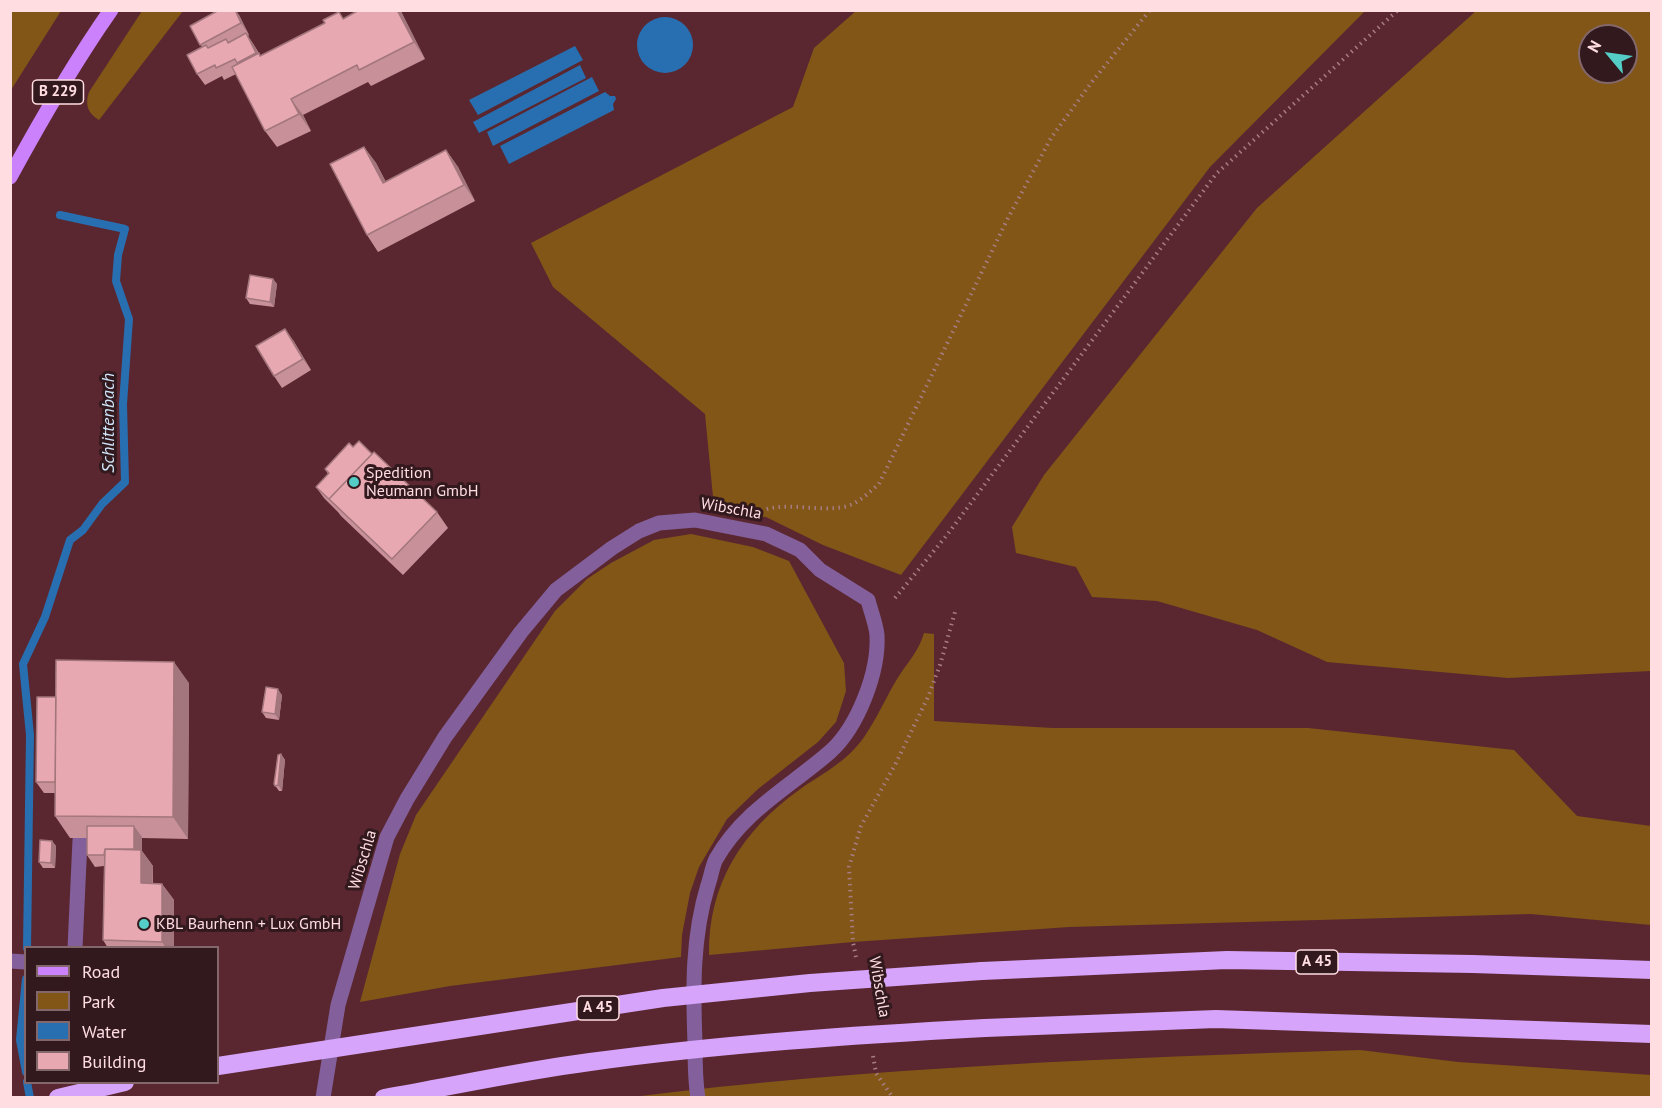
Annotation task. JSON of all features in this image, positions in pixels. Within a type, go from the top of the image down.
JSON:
[{"type":"highway","name":"A 45","points":[[219,1066],[663,998],[810,983],[982,971],[1227,960],[1652,970]]},
{"type":"highway","points":[[384,1098],[588,1062],[717,1046],[836,1036],[985,1028],[1216,1019],[1652,1034]]},
{"type":"highway","points":[[58,1098],[121,1084]]},
{"type":"main road","name":"B 229","points":[[10,177],[48,108],[111,10]]},
{"type":"street","name":"Wibschla","points":[[323,1098],[338,1005],[387,837],[407,799],[482,684],[556,590],[639,531],[659,523],[695,520],[766,534],[800,550],[820,570],[868,600],[878,643],[865,697],[851,727],[832,750],[745,820],[716,860],[702,907],[694,956],[694,1021],[698,1098]]},
{"type":"street","points":[[75,946],[80,840]]},
{"type":"path","points":[[730,526],[766,509],[843,507],[860,500],[879,484],[1007,220],[1051,138],[1091,83],[1150,10]]},
{"type":"path","points":[[895,598],[947,535],[1216,174],[1398,10]]},
{"type":"path","name":"Wibschla","points":[[857,963],[853,942],[849,867],[861,826],[928,697],[955,612]]},
{"type":"path","points":[[872,1051],[876,1073],[893,1098]]},
{"type":"green space","points":[[857,10],[1365,11],[1210,167],[901,575],[823,545],[766,517],[751,515],[736,504],[714,507],[705,414],[553,287],[531,243],[793,107],[814,48]]},
{"type":"green space","points":[[10,11],[61,11],[11,90]]},
{"type":"green space","points":[[142,11],[183,11],[99,120],[88,108],[89,92]]},
{"type":"green space","points":[[1476,11],[1651,11],[1651,671],[1508,678],[1327,662],[1257,630],[1157,601],[1092,597],[1076,567],[1016,553],[1012,527],[1044,475],[1257,208]]},
{"type":"green space","points":[[691,534],[753,547],[789,561],[844,663],[846,691],[836,722],[818,742],[758,789],[727,819],[699,867],[690,893],[682,935],[681,957],[450,986],[360,1002],[400,854],[416,815],[555,611],[587,579],[611,563],[654,540]]},
{"type":"green space","points":[[924,633],[934,634],[934,721],[1052,728],[1308,728],[1514,750],[1577,816],[1651,826],[1651,925],[1531,914],[1069,927],[709,955],[710,929],[715,905],[732,861],[761,823],[779,806],[837,765],[857,746],[916,651]]},
{"type":"green space","points":[[1360,1050],[1458,1062],[1652,1075],[1651,1098],[624,1098],[716,1087],[992,1065]]},
{"type":"water","points":[[665,17],[676,19],[685,25],[691,34],[693,45],[691,56],[685,65],[676,71],[665,73],[654,71],[645,65],[639,56],[637,45],[639,34],[645,25],[654,19]]},
{"type":"water","points":[[575,46],[583,60],[478,115],[469,100]]},
{"type":"water","points":[[580,65],[586,78],[479,133],[473,122]]},
{"type":"water","points":[[592,77],[599,91],[493,146],[487,132]]},
{"type":"water","points":[[605,92],[610,96],[615,96],[614,110],[509,164],[500,146]]},
{"type":"building","points":[[219,10],[235,10],[241,23],[200,45],[190,26]]},
{"type":"building","points":[[359,10],[397,10],[414,42],[359,70],[357,65],[291,99],[299,114],[265,131],[232,67],[259,53],[260,56],[325,23],[323,20],[339,12],[343,19]]},
{"type":"building","points":[[246,33],[256,53],[237,63],[235,59],[197,74],[187,55],[206,45],[208,48],[226,39],[228,43]]},
{"type":"building","points":[[364,147],[383,183],[446,150],[464,185],[367,235],[330,164]]},
{"type":"building","points":[[250,275],[273,279],[270,302],[246,298]]},
{"type":"building","points":[[285,329],[303,359],[274,376],[256,346]]},
{"type":"building","points":[[359,441],[372,454],[330,500],[316,487],[329,473],[325,469],[349,443],[353,447]]},
{"type":"building","points":[[374,452],[437,512],[392,559],[329,499]]},
{"type":"building","points":[[56,660],[174,662],[173,817],[55,816]]},
{"type":"building","points":[[266,687],[278,689],[275,714],[262,712]]},
{"type":"building","points":[[37,697],[56,697],[55,782],[36,782]]},
{"type":"building","points":[[281,754],[278,785],[275,786],[278,755]]},
{"type":"building","points":[[87,826],[134,826],[134,849],[105,849],[104,855],[87,855]]},
{"type":"building","points":[[40,840],[52,841],[51,863],[39,862]]},
{"type":"building","name":"KBL Baurhenn + Lux GmbH","points":[[105,849],[141,850],[141,883],[162,884],[162,942],[103,940]]},
{"type":"waterway","name":"Schlittenbach","points":[[27,946],[30,735],[23,664],[45,617],[70,540],[83,530],[102,504],[125,482],[123,404],[129,319],[116,281],[118,255],[125,229],[60,215]]},
{"type":"waterway","name":"Schlittenbach","points":[[24,999],[20,1040],[24,1061]]},
{"type":"waterway","name":"Schlittenbach","points":[[27,1084],[30,1098]]},
{"type":"place","name":"Spedition Neumann GmbH","points":[[354,482]]},
{"type":"place","name":"KBL Baurhenn + Lux GmbH","points":[[144,924]]}]
